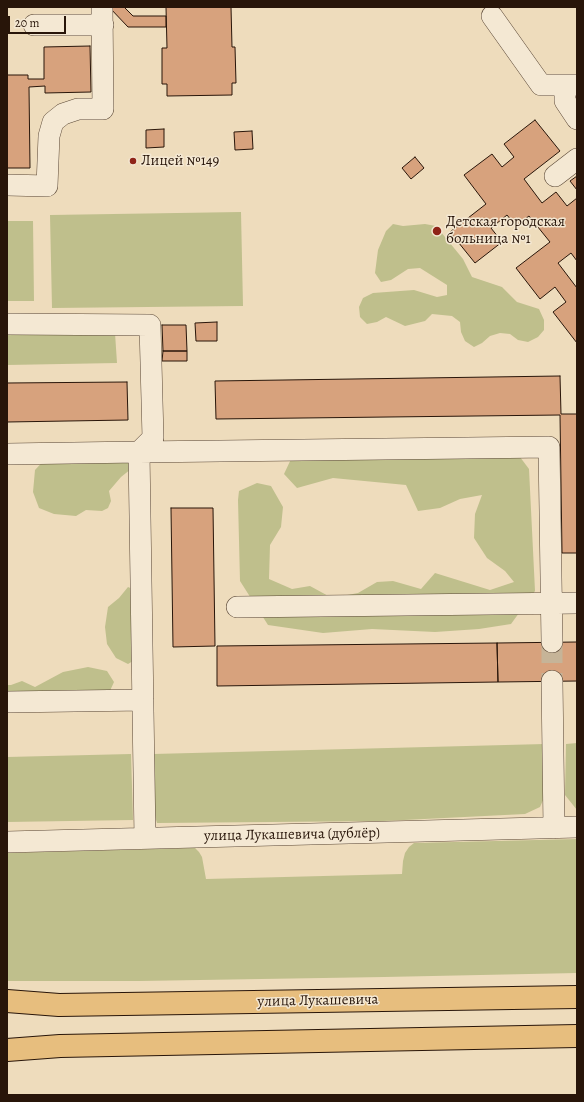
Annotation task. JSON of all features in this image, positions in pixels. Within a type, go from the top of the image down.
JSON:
[{"type":"main road","name":"улица Лукашевича","points":[[7,1008],[59,1004],[577,997]]},
{"type":"main road","name":"улица Лукашевича","points":[[7,1001],[59,1004]]},
{"type":"main road","points":[[7,1050],[60,1046],[577,1036]]},
{"type":"main road","points":[[7,1044],[60,1046]]},
{"type":"street","points":[[7,185],[47,186],[49,136],[53,122],[63,114],[78,109],[103,109],[102,16],[34,25]]},
{"type":"street","points":[[492,16],[541,85],[571,85],[564,101],[577,119]]},
{"type":"street","points":[[556,176],[577,159]]},
{"type":"street","points":[[7,324],[150,325],[153,438],[139,452],[145,838]]},
{"type":"street","points":[[7,454],[548,447],[552,642]]},
{"type":"street","points":[[236,607],[577,602]]},
{"type":"street","points":[[552,681],[554,828]]},
{"type":"street","points":[[7,702],[143,700]]},
{"type":"street","name":"улица Лукашевича (дублёр)","points":[[7,842],[577,827]]},
{"type":"green space","points":[[241,212],[243,306],[52,308],[50,215]]},
{"type":"green space","points":[[7,221],[33,221],[34,301],[7,301]]},
{"type":"green space","points":[[393,224],[403,226],[425,224],[436,226],[463,259],[472,277],[502,287],[517,302],[539,309],[544,320],[544,330],[538,337],[528,342],[518,340],[510,334],[500,333],[490,336],[482,343],[474,347],[465,341],[461,332],[460,322],[452,316],[432,314],[425,321],[405,326],[386,317],[377,322],[367,324],[360,317],[359,307],[363,298],[373,293],[414,290],[437,297],[447,295],[447,285],[420,268],[408,269],[391,280],[381,282],[375,273],[378,250],[386,231]]},
{"type":"green space","points":[[7,332],[115,333],[117,363],[7,365]]},
{"type":"green space","points":[[517,453],[529,469],[535,591],[511,624],[479,629],[435,632],[372,629],[323,633],[268,625],[240,581],[239,491],[257,483],[271,486],[283,507],[281,527],[270,545],[269,579],[292,589],[310,586],[332,598],[358,593],[377,582],[393,581],[421,589],[435,573],[490,590],[514,582],[505,571],[487,558],[474,538],[475,514],[482,495],[460,499],[440,508],[418,511],[406,485],[333,478],[297,488],[284,474],[292,457]]},
{"type":"green space","points":[[48,456],[134,458],[131,469],[121,477],[109,491],[111,501],[108,508],[102,511],[86,510],[76,516],[54,514],[39,508],[33,492],[35,470]]},
{"type":"green space","points":[[128,587],[137,591],[138,658],[128,664],[116,658],[107,644],[105,627],[108,607],[119,598]]},
{"type":"green space","points":[[88,667],[107,671],[114,682],[109,693],[7,694],[7,685],[22,681],[35,687],[63,672]]},
{"type":"green space","points":[[577,743],[577,810],[565,795],[566,744]]},
{"type":"green space","points":[[545,744],[544,798],[540,807],[525,814],[384,821],[157,823],[154,813],[153,754]]},
{"type":"green space","points":[[131,754],[133,820],[7,822],[7,757]]},
{"type":"green space","points":[[577,839],[577,973],[139,981],[7,981],[7,853],[195,848],[202,857],[206,879],[402,874],[405,853],[414,843]]},
{"type":"building","points":[[109,7],[124,7],[133,16],[166,16],[166,27],[128,27]]},
{"type":"building","points":[[166,7],[231,7],[232,47],[235,47],[236,83],[232,83],[232,95],[167,96],[167,84],[162,84],[162,48],[167,48]]},
{"type":"building","points":[[90,46],[91,92],[45,93],[45,86],[29,87],[30,168],[7,168],[7,75],[28,75],[28,79],[44,79],[44,47]]},
{"type":"building","points":[[535,120],[560,151],[524,179],[542,203],[556,192],[567,206],[577,198],[577,261],[571,253],[558,263],[577,288],[577,343],[553,312],[566,302],[555,287],[540,299],[516,268],[550,242],[529,216],[516,226],[507,215],[491,228],[502,242],[475,263],[450,232],[486,204],[464,175],[492,154],[502,167],[514,157],[504,144]]},
{"type":"building","points":[[164,129],[164,147],[146,148],[146,130]]},
{"type":"building","points":[[252,131],[253,149],[235,150],[234,132]]},
{"type":"building","points":[[415,157],[424,168],[411,179],[402,168]]},
{"type":"building","points":[[577,176],[577,190],[570,181]]},
{"type":"building","points":[[217,322],[217,341],[196,341],[195,323]]},
{"type":"building","points":[[162,325],[186,325],[187,351],[163,351]]},
{"type":"building","points":[[163,351],[187,351],[187,361],[162,361]]},
{"type":"building","points":[[560,376],[561,414],[577,414],[577,553],[562,553],[560,415],[216,419],[215,381]]},
{"type":"building","points":[[127,382],[128,420],[7,422],[7,383]]},
{"type":"building","points":[[171,508],[213,508],[215,646],[173,647]]},
{"type":"building","points":[[577,642],[577,681],[498,682],[497,643]]},
{"type":"building","points":[[497,643],[498,682],[217,686],[217,646]]},
{"type":"tunnel","points":[[552,642],[552,681]]},
{"type":"place","name":"Лицей №149","points":[[133,161]]},
{"type":"place","name":"Детская городская больница №1","points":[[437,231]]}]
